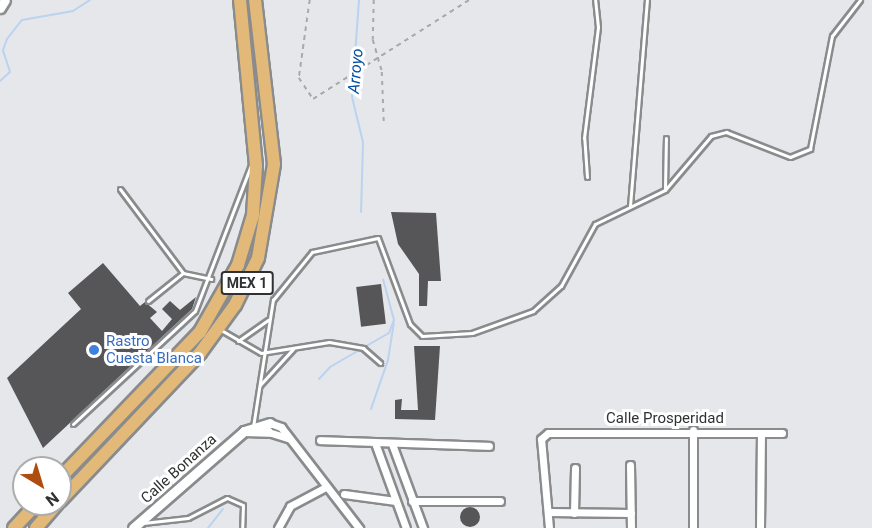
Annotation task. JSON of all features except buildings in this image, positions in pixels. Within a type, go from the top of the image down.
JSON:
[{"type":"highway","name":"MEX 1","points":[[72,465],[213,314],[249,231],[256,149],[240,0]]},
{"type":"highway","name":"MEX 1","points":[[72,489],[219,330],[258,258],[270,205],[273,143],[255,0]]},
{"type":"highway","points":[[14,528],[25,516]]},
{"type":"highway","name":"MEX 1","points":[[36,528],[47,516]]},
{"type":"street","points":[[0,8],[5,0]]},
{"type":"street","points":[[250,429],[269,427],[288,438],[325,488],[359,528]]},
{"type":"street","name":"Calle Bonanza","points":[[137,525],[250,429]]},
{"type":"street","points":[[693,430],[693,528]]},
{"type":"street","name":"Calle Prosperidad","points":[[549,512],[541,439],[548,433],[693,430],[782,433]]},
{"type":"street","points":[[760,528],[761,433]]},
{"type":"street","points":[[320,440],[379,444],[489,446]]},
{"type":"street","points":[[379,444],[406,528]]},
{"type":"street","points":[[392,444],[416,501],[423,528]]},
{"type":"street","points":[[630,465],[631,528]]},
{"type":"street","points":[[574,513],[575,468]]},
{"type":"street","points":[[278,528],[291,506],[325,488]]},
{"type":"street","points":[[344,494],[396,501]]},
{"type":"street","points":[[416,501],[500,501]]},
{"type":"street","points":[[549,528],[549,512],[631,513]]},
{"type":"lane","points":[[587,177],[584,138],[598,27],[594,0]]},
{"type":"lane","points":[[630,206],[647,0]]},
{"type":"lane","points":[[250,429],[259,387],[261,353],[276,293],[303,259],[330,244],[372,236],[381,243],[390,279],[418,335],[472,333],[500,325],[553,297],[594,224],[666,190],[718,132],[790,157],[810,149],[832,36],[860,0]]},
{"type":"lane","points":[[666,138],[666,190]]},
{"type":"lane","points":[[74,424],[195,311],[211,279],[256,149]]},
{"type":"lane","points":[[120,189],[183,273],[211,279]]},
{"type":"lane","points":[[148,301],[183,273]]},
{"type":"lane","points":[[238,341],[268,320]]},
{"type":"lane","points":[[219,330],[261,353],[329,342],[363,348],[380,363]]},
{"type":"lane","points":[[259,387],[277,360],[297,346]]},
{"type":"lane","points":[[137,525],[188,518],[227,498],[243,506],[242,528]]},
{"type":"path","points":[[310,0],[298,78],[304,93],[313,99],[326,94],[380,60],[469,0]]},
{"type":"path","points":[[374,0],[373,40],[380,60],[384,122]]},
{"type":"waterway","points":[[0,81],[10,72],[3,50],[7,39],[22,20],[73,11],[90,0]]},
{"type":"waterway","name":"Arroyo","points":[[359,0],[352,97],[363,142],[361,212]]},
{"type":"waterway","name":"Arroyo","points":[[319,379],[330,367],[389,333],[394,320],[383,279]]},
{"type":"waterway","points":[[371,409],[388,360],[394,323]]},
{"type":"waterway","name":"Arroyo","points":[[208,528],[223,509]]},
{"type":"place","name":"Rastro Cuesta Blanca","points":[[94,350]]}]
